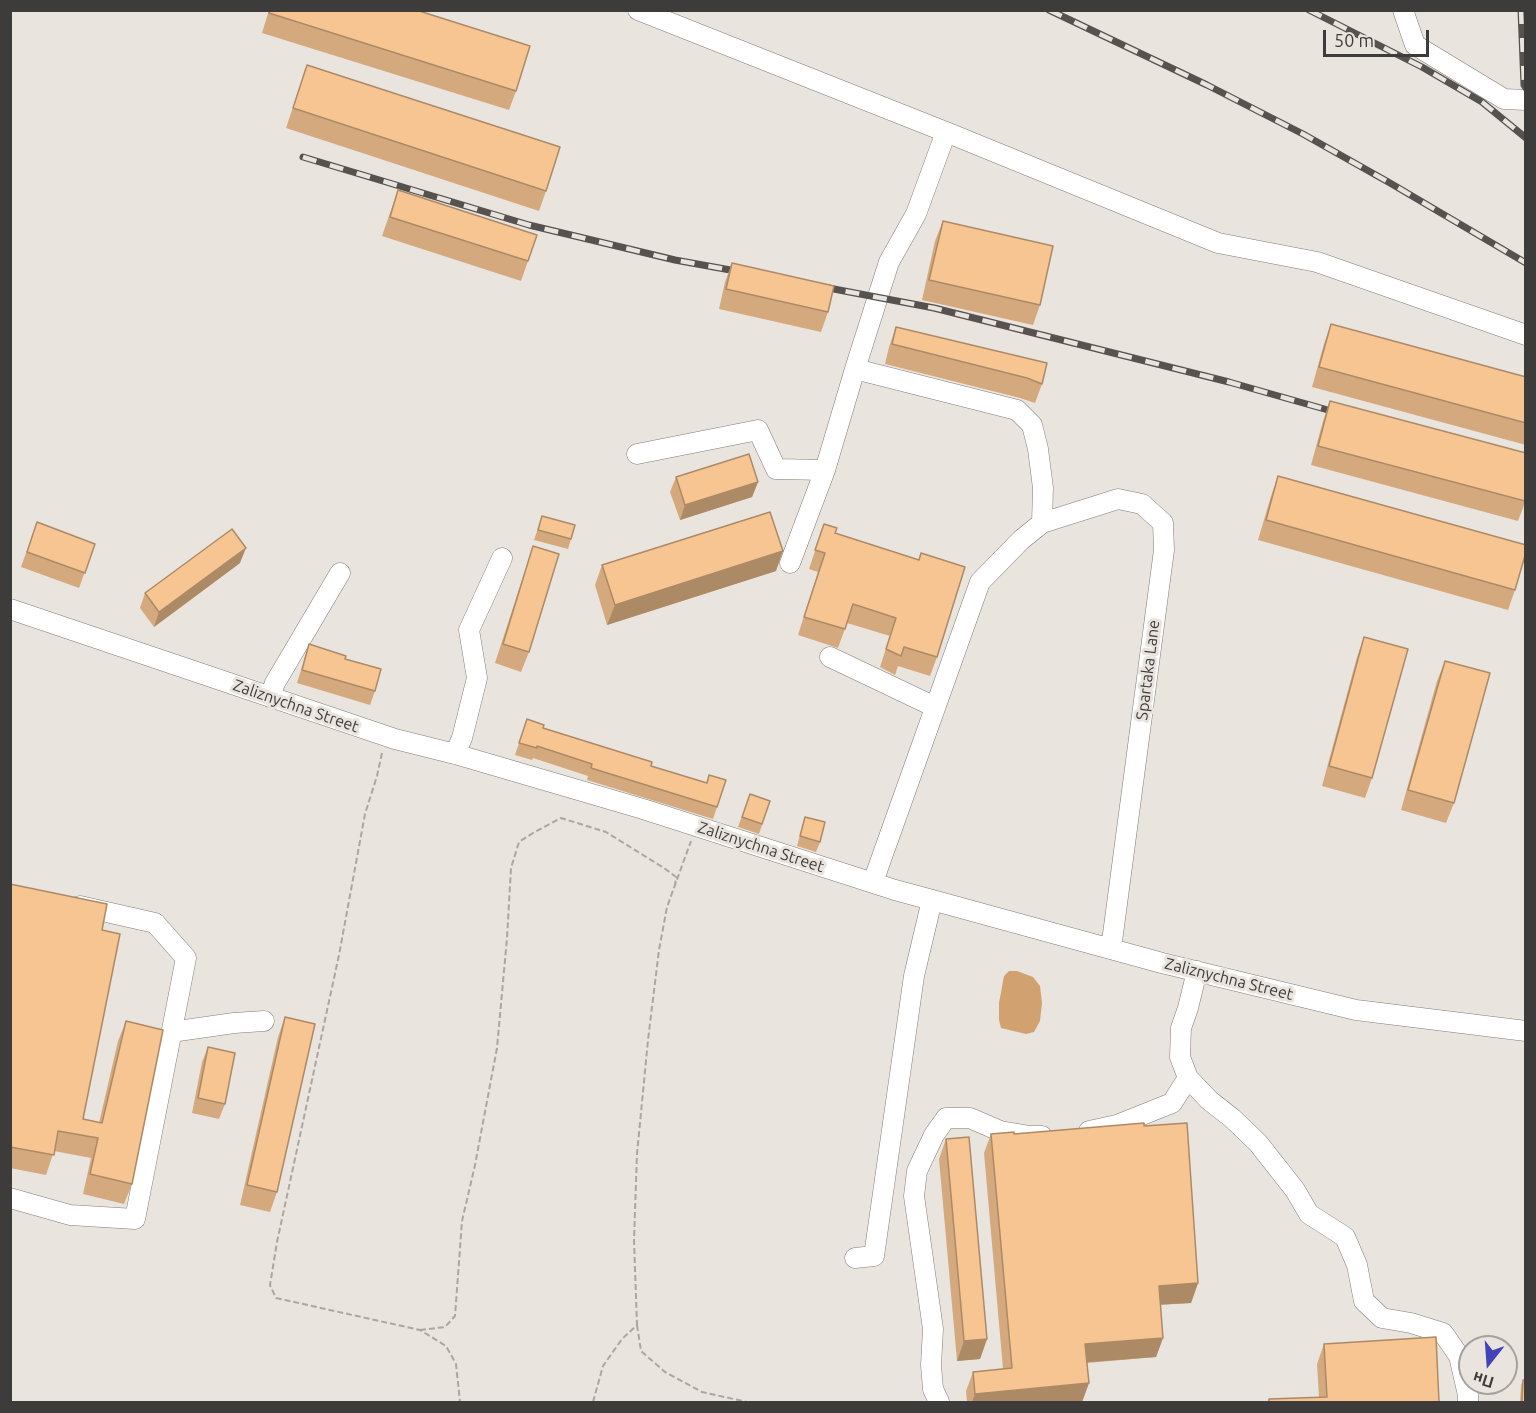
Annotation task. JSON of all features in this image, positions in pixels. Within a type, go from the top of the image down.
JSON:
[{"type":"street","points":[[638,10],[1218,243],[1317,262],[1526,335]]},
{"type":"street","points":[[1403,10],[1415,45],[1504,99],[1526,100]]},
{"type":"street","points":[[790,563],[825,470],[889,262],[916,214],[946,132]]},
{"type":"street","points":[[855,369],[1017,410],[1032,425],[1038,448],[1043,488],[1042,523],[1021,540],[980,582],[873,882]]},
{"type":"street","points":[[637,454],[759,429],[776,469],[825,470]]},
{"type":"street","name":"Spartaka Lane","points":[[1042,523],[1118,499],[1142,504],[1163,523],[1164,550],[1112,949]]},
{"type":"street","points":[[455,754],[462,738],[477,678],[469,630],[502,558]]},
{"type":"street","points":[[270,697],[275,683],[340,573]]},
{"type":"street","name":"Zaliznychna Street","points":[[10,609],[394,739],[455,754],[932,900],[1112,949],[1356,1010],[1526,1031]]},
{"type":"street","points":[[830,657],[935,707]]},
{"type":"street","points":[[855,1258],[874,1256],[914,976],[932,900]]},
{"type":"street","points":[[10,1198],[70,1215],[135,1219],[186,958],[155,923],[66,902]]},
{"type":"street","points":[[1197,971],[1181,1028],[1180,1057],[1188,1078],[1209,1100],[1258,1143],[1295,1190],[1309,1214],[1345,1237],[1357,1265],[1364,1301],[1382,1318],[1411,1323],[1443,1333],[1459,1356],[1468,1402]]},
{"type":"street","points":[[171,1032],[264,1021]]},
{"type":"street","points":[[939,1402],[933,1389],[933,1329],[914,1196],[917,1171],[933,1135],[946,1118],[970,1118],[1000,1131],[1030,1136],[1067,1135],[1117,1125],[1172,1103],[1188,1078]]},
{"type":"path","points":[[394,739],[382,752],[377,776],[364,814],[339,955],[277,1242],[270,1285],[276,1298],[420,1330],[446,1346],[456,1364],[460,1402]]},
{"type":"path","points":[[420,1330],[445,1327],[455,1316],[462,1221],[497,1048],[511,868],[519,842],[561,818],[606,832],[664,868],[675,877],[675,886]]},
{"type":"path","points":[[692,825],[691,843],[666,907],[648,1040],[637,1154],[634,1239],[637,1325],[641,1351],[665,1372],[702,1392],[747,1402]]},
{"type":"path","points":[[593,1402],[603,1366],[622,1339],[637,1325]]},
{"type":"shaded area","points":[[1009,971],[1017,971],[1033,977],[1040,986],[1042,1003],[1040,1021],[1034,1032],[1026,1034],[1001,1028],[999,1003],[1004,976]]},
{"type":"building","points":[[270,10],[416,10],[530,46],[516,91],[269,13]]},
{"type":"building","points":[[307,65],[560,147],[546,191],[293,108]]},
{"type":"building","points":[[398,190],[537,235],[528,261],[390,217]]},
{"type":"building","points":[[943,221],[1053,246],[1040,305],[929,280]]},
{"type":"building","points":[[732,263],[834,286],[828,312],[726,289]]},
{"type":"building","points":[[1331,324],[1526,377],[1526,423],[1319,367]]},
{"type":"building","points":[[896,327],[1047,363],[1042,384],[1027,378],[892,344]]},
{"type":"building","points":[[1330,401],[1526,453],[1525,501],[1318,446]]},
{"type":"building","points":[[749,454],[758,482],[685,505],[676,477]]},
{"type":"building","points":[[1278,476],[1526,545],[1515,590],[1266,520]]},
{"type":"building","points":[[770,512],[783,551],[615,605],[602,565]]},
{"type":"building","points":[[542,516],[575,525],[571,539],[538,530]]},
{"type":"building","points":[[37,522],[95,544],[85,573],[27,552]]},
{"type":"building","points":[[824,524],[837,528],[835,533],[919,560],[921,553],[965,567],[937,657],[904,647],[901,656],[886,649],[896,618],[853,604],[845,629],[804,617],[825,553],[815,550]]},
{"type":"building","points":[[232,529],[246,548],[159,612],[145,593]]},
{"type":"building","points":[[533,546],[559,554],[529,652],[503,644]]},
{"type":"building","points":[[1364,637],[1408,649],[1372,778],[1329,766]]},
{"type":"building","points":[[309,644],[346,656],[345,659],[381,669],[375,691],[302,670]]},
{"type":"building","points":[[1445,661],[1490,673],[1454,803],[1408,790]]},
{"type":"building","points":[[527,719],[544,725],[543,728],[652,762],[651,766],[707,783],[709,775],[726,780],[717,807],[591,768],[592,764],[537,746],[537,748],[519,743]]},
{"type":"building","points":[[750,794],[770,801],[762,824],[742,817]]},
{"type":"building","points":[[805,817],[825,822],[820,842],[800,836]]},
{"type":"building","points":[[10,884],[107,904],[102,930],[120,934],[83,1119],[102,1123],[126,1021],[163,1030],[132,1184],[90,1174],[98,1138],[58,1131],[54,1155],[10,1147]]},
{"type":"building","points":[[285,1017],[315,1024],[277,1192],[247,1185]]},
{"type":"building","points":[[208,1047],[235,1053],[225,1104],[198,1098]]},
{"type":"building","points":[[1144,1123],[1144,1126],[1187,1123],[1198,1283],[1159,1286],[1163,1338],[1085,1344],[1089,1383],[975,1394],[973,1372],[1012,1368],[991,1134]]},
{"type":"building","points":[[969,1137],[987,1339],[964,1341],[946,1139]]},
{"type":"building","points":[[1436,1337],[1439,1402],[1269,1402],[1269,1399],[1327,1397],[1324,1344]]},
{"type":"building","points":[[1523,1380],[1526,1380],[1526,1402],[1522,1402]]},
{"type":"railway","points":[[1049,10],[1207,85],[1303,134],[1526,263]]},
{"type":"railway","points":[[1309,10],[1422,67],[1482,102],[1526,138]]},
{"type":"railway","points":[[1521,10],[1524,85],[1526,88]]},
{"type":"railway","points":[[303,157],[529,225],[675,260],[747,273]]},
{"type":"railway","points":[[818,286],[934,308],[1229,382],[1342,414]]}]
